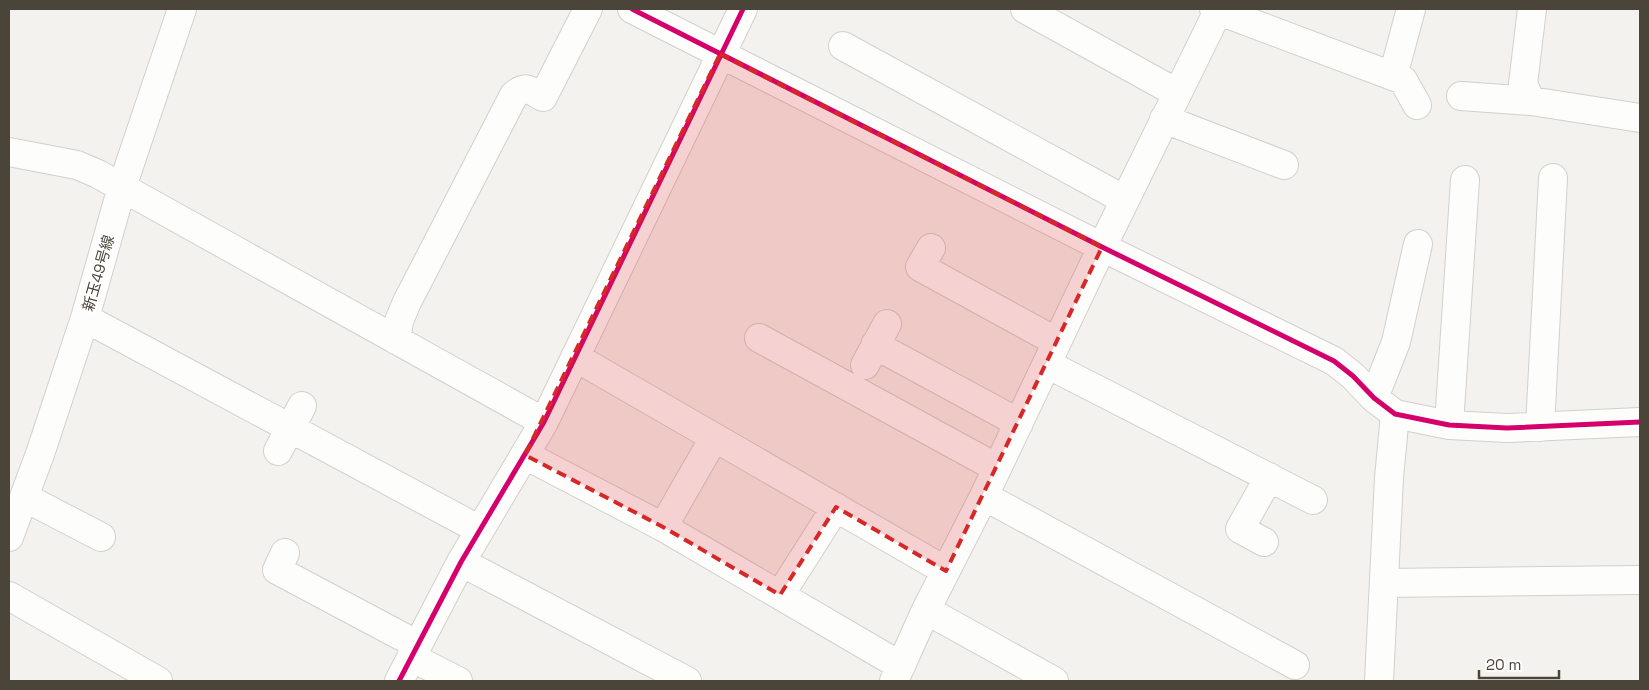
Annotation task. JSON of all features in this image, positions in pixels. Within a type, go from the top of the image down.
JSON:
[{"type":"street","name":"新玉49号線","points":[[9,536],[40,454],[85,318],[122,187],[182,9]]},
{"type":"street","points":[[396,340],[399,321],[407,302],[476,194],[514,95],[521,90],[528,89],[543,97],[588,9]]},
{"type":"street","points":[[632,9],[1334,362],[1354,376],[1385,406],[1449,425],[1499,428],[1640,422]]},
{"type":"street","points":[[399,681],[461,562],[544,422],[743,9]]},
{"type":"street","points":[[1025,9],[1177,94]]},
{"type":"street","points":[[1393,76],[1412,9]]},
{"type":"street","points":[[1531,101],[1524,84],[1532,9]]},
{"type":"street","points":[[524,455],[663,527],[780,595],[898,674],[926,610],[984,496],[1102,246],[1217,10],[1403,80],[1417,104]]},
{"type":"street","points":[[843,46],[1125,200]]},
{"type":"street","points":[[1461,96],[1531,101],[1640,118]]},
{"type":"street","points":[[1164,119],[1284,165]]},
{"type":"street","points":[[9,152],[77,165],[98,174],[544,422]]},
{"type":"street","points":[[1540,427],[1553,178]]},
{"type":"street","points":[[1449,425],[1464,180]]},
{"type":"street","points":[[1379,681],[1389,478],[1385,406],[1396,342],[1418,244]]},
{"type":"street","points":[[931,248],[920,267],[1052,353],[1268,477],[1313,500]]},
{"type":"street","points":[[85,318],[480,530]]},
{"type":"street","points":[[758,338],[997,468]]},
{"type":"street","points":[[876,345],[1019,423]]},
{"type":"street","points":[[575,357],[946,571]]},
{"type":"street","points":[[663,527],[714,438]]},
{"type":"street","points":[[1264,542],[1240,529],[1268,477]]},
{"type":"street","points":[[984,496],[1295,665]]},
{"type":"street","points":[[24,497],[101,537]]},
{"type":"street","points":[[780,595],[836,507]]},
{"type":"street","points":[[285,553],[277,570],[415,651],[458,681]]},
{"type":"street","points":[[461,562],[686,681]]},
{"type":"street","points":[[1384,584],[1640,580]]},
{"type":"street","points":[[9,596],[158,681]]},
{"type":"street","points":[[926,610],[1054,681]]},
{"type":"highlighted area","points":[[720,54],[1102,247],[946,571],[836,507],[780,595],[663,527],[525,455]]},
{"type":"cycle path","points":[[632,9],[1102,247],[1334,361],[1353,376],[1374,398],[1395,414],[1449,425],[1507,428],[1640,422]]},
{"type":"cycle path","points":[[399,681],[461,562],[544,422],[743,9]]}]
